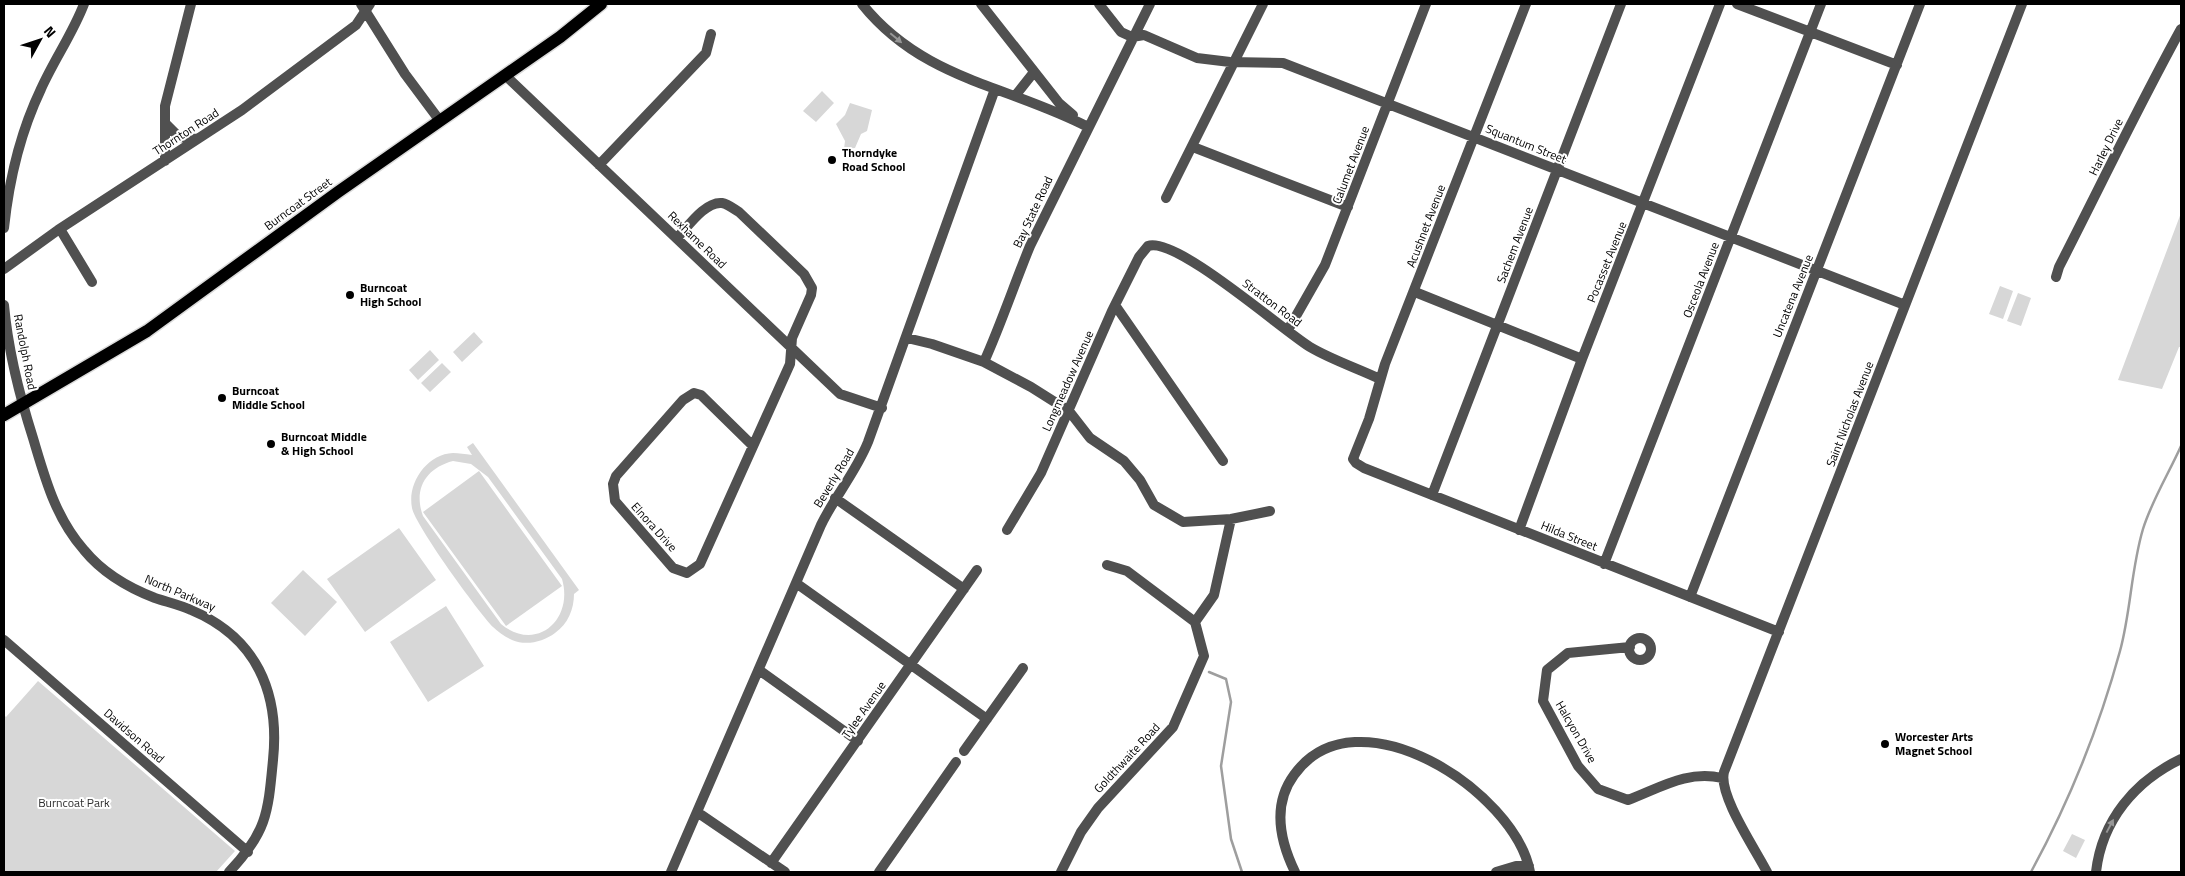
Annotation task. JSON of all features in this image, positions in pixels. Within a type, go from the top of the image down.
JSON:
[{"type":"main road","name":"Burncoat Street","points":[[4,415],[147,331],[440,121],[575,27],[601,4]]},
{"type":"street","points":[[4,228],[12,175],[27,122],[41,89],[84,4]]},
{"type":"street","points":[[165,161],[165,123],[168,92],[191,4]]},
{"type":"street","points":[[862,4],[905,46],[955,75],[1065,115],[1088,127]]},
{"type":"street","points":[[981,4],[1058,103],[1088,127]]},
{"type":"street","points":[[1099,4],[1122,32],[1132,37]]},
{"type":"street","name":"Bay State Road","points":[[984,362],[1002,322],[1016,279],[1030,246],[1150,4]]},
{"type":"street","points":[[1166,198],[1263,4]]},
{"type":"street","name":"Calumet Avenue","points":[[1288,330],[1320,275],[1426,4]]},
{"type":"street","name":"Acushnet Avenue","points":[[1353,459],[1380,379],[1526,4]]},
{"type":"street","name":"Sachem Avenue","points":[[1432,495],[1621,4]]},
{"type":"street","name":"Pocasset Avenue","points":[[1519,530],[1582,359],[1720,4]]},
{"type":"street","points":[[1737,4],[1811,30],[1896,64]]},
{"type":"street","name":"Osceola Avenue","points":[[1604,564],[1821,4]]},
{"type":"street","name":"Uncatena Avenue","points":[[1690,597],[1920,4]]},
{"type":"street","name":"Saint Nicholas Avenue","points":[[1722,778],[1905,305],[1980,117],[2022,4]]},
{"type":"street","points":[[365,7],[440,121]]},
{"type":"street","name":"Thornton Road","points":[[4,268],[60,229],[242,110],[356,25],[365,7]]},
{"type":"street","name":"Harley Drive","points":[[2056,277],[2059,267],[2123,143],[2142,100],[2181,29]]},
{"type":"street","points":[[600,164],[706,54],[711,34]]},
{"type":"street","name":"Squantum Street","points":[[1132,37],[1144,35],[1196,58],[1234,62],[1283,63],[1905,305]]},
{"type":"street","points":[[1015,96],[1034,72]]},
{"type":"street","name":"Rexhame Road","points":[[505,75],[840,394],[882,408]]},
{"type":"street","name":"Beverly Road","points":[[671,872],[796,583],[835,498],[859,464],[882,408],[995,89]]},
{"type":"street","points":[[165,123],[179,137],[198,140]]},
{"type":"street","points":[[1193,147],[1348,207]]},
{"type":"street","name":"Elnora Drive","points":[[677,238],[707,208],[722,203],[739,212],[804,274],[812,288],[811,295],[792,338],[790,364],[752,445],[704,557],[694,570],[687,574],[673,568],[615,501],[613,484],[616,476],[680,404],[694,392],[701,395],[752,445]]},
{"type":"street","points":[[60,229],[92,282]]},
{"type":"street","name":"Stratton Road","points":[[1153,244],[1161,244],[1198,265],[1316,350],[1380,379]]},
{"type":"street","name":"Longmeadow Avenue","points":[[1007,530],[1041,472],[1138,257],[1148,246],[1153,244]]},
{"type":"street","points":[[1415,292],[1582,359]]},
{"type":"street","name":"Randolph Road","points":[[4,305],[12,359],[22,404]]},
{"type":"street","points":[[1115,305],[1223,461]]},
{"type":"street","points":[[907,338],[932,344],[984,362],[1031,387],[1069,411],[1090,438],[1124,461],[1140,480],[1154,505],[1183,522],[1231,519],[1270,511]]},
{"type":"street","name":"North Parkway","points":[[22,404],[49,492],[67,528],[83,550],[93,561],[118,579],[154,597],[190,609],[218,624],[242,645],[258,664],[271,698],[275,737],[266,814],[259,834],[248,852],[229,872]]},
{"type":"street","name":"Hilda Street","points":[[1353,459],[1364,468],[1779,632]]},
{"type":"street","points":[[835,498],[964,588]]},
{"type":"street","points":[[1107,565],[1127,570],[1194,622],[1214,595],[1231,519]]},
{"type":"street","name":"Tylee Avenue","points":[[771,863],[977,570]]},
{"type":"street","points":[[796,583],[987,719]]},
{"type":"street","name":"Goldthwaite Road","points":[[1061,872],[1081,832],[1098,808],[1173,727],[1204,656],[1194,622]]},
{"type":"street","name":"Davidson Road","points":[[4,640],[248,852]]},
{"type":"street","name":"Halcyon Drive","points":[[1630,647],[1568,654],[1547,670],[1544,701],[1578,766],[1598,789],[1628,800],[1690,776],[1709,775],[1722,778]]},
{"type":"street","points":[[964,751],[1023,668]]},
{"type":"street","points":[[759,670],[858,741]]},
{"type":"street","points":[[1295,872],[1282,838],[1280,820],[1280,805],[1287,786],[1297,771],[1316,753],[1332,745],[1356,741],[1369,741],[1398,747],[1426,759],[1466,784],[1512,831],[1525,854],[1530,869]]},
{"type":"street","points":[[2096,872],[2104,837],[2122,805],[2135,789],[2150,777],[2181,759]]},
{"type":"street","points":[[879,872],[956,762]]},
{"type":"street","points":[[1722,778],[1728,796],[1745,832],[1767,872]]},
{"type":"street","points":[[697,812],[785,872]]},
{"type":"street","points":[[1496,872],[1516,866],[1530,869]]},
{"type":"green space","points":[[822,91],[834,103],[816,122],[803,111]]},
{"type":"green space","points":[[850,103],[872,110],[867,131],[861,134],[855,148],[844,149],[845,141],[836,124],[845,115]]},
{"type":"green space","points":[[2181,213],[2181,347],[2179,347],[2162,389],[2118,380]]},
{"type":"green space","points":[[2000,286],[2013,291],[2003,319],[1989,314]]},
{"type":"green space","points":[[2018,293],[2031,298],[2021,326],[2007,321]]},
{"type":"green space","points":[[474,332],[483,342],[462,362],[453,352]]},
{"type":"green space","points":[[430,350],[439,360],[418,380],[409,370]]},
{"type":"green space","points":[[442,363],[451,372],[430,392],[421,383]]},
{"type":"green space","points":[[473,443],[579,590],[574,594],[573,605],[567,621],[560,629],[545,639],[529,643],[517,642],[495,629],[448,569],[424,532],[412,508],[411,498],[416,480],[427,464],[435,458],[453,453],[472,455],[467,447]],"holes":[[[453,461],[471,464],[488,477],[562,579],[564,594],[562,607],[557,619],[549,628],[539,633],[527,635],[514,632],[501,624],[423,516],[420,506],[421,489],[429,474],[444,464]]]},
{"type":"green space","points":[[479,471],[562,586],[506,626],[423,512]]},
{"type":"green space","points":[[399,528],[436,580],[365,632],[327,579]]},
{"type":"green space","points":[[303,570],[337,602],[305,636],[271,603]]},
{"type":"green space","points":[[446,606],[484,666],[428,702],[390,642]]},
{"type":"green space","name":"Burncoat Park","points":[[38,681],[235,851],[216,872],[4,872],[4,715],[6,717]]},
{"type":"green space","points":[[2072,834],[2085,840],[2076,858],[2063,851]]},
{"type":"waterway","points":[[2031,872],[2070,792],[2103,708],[2124,636],[2136,559],[2143,529],[2156,497],[2181,446]]},
{"type":"waterway","points":[[1209,672],[1226,679],[1231,702],[1221,766],[1231,839],[1242,872]]},
{"type":"place","name":"Thorndyke Road School","points":[[832,160]]},
{"type":"place","name":"Burncoat High School","points":[[350,295]]},
{"type":"place","name":"Burncoat Middle School","points":[[222,398]]},
{"type":"place","name":"Burncoat Middle & High School","points":[[271,444]]},
{"type":"place","name":"Worcester Arts Magnet School","points":[[1885,744]]}]
